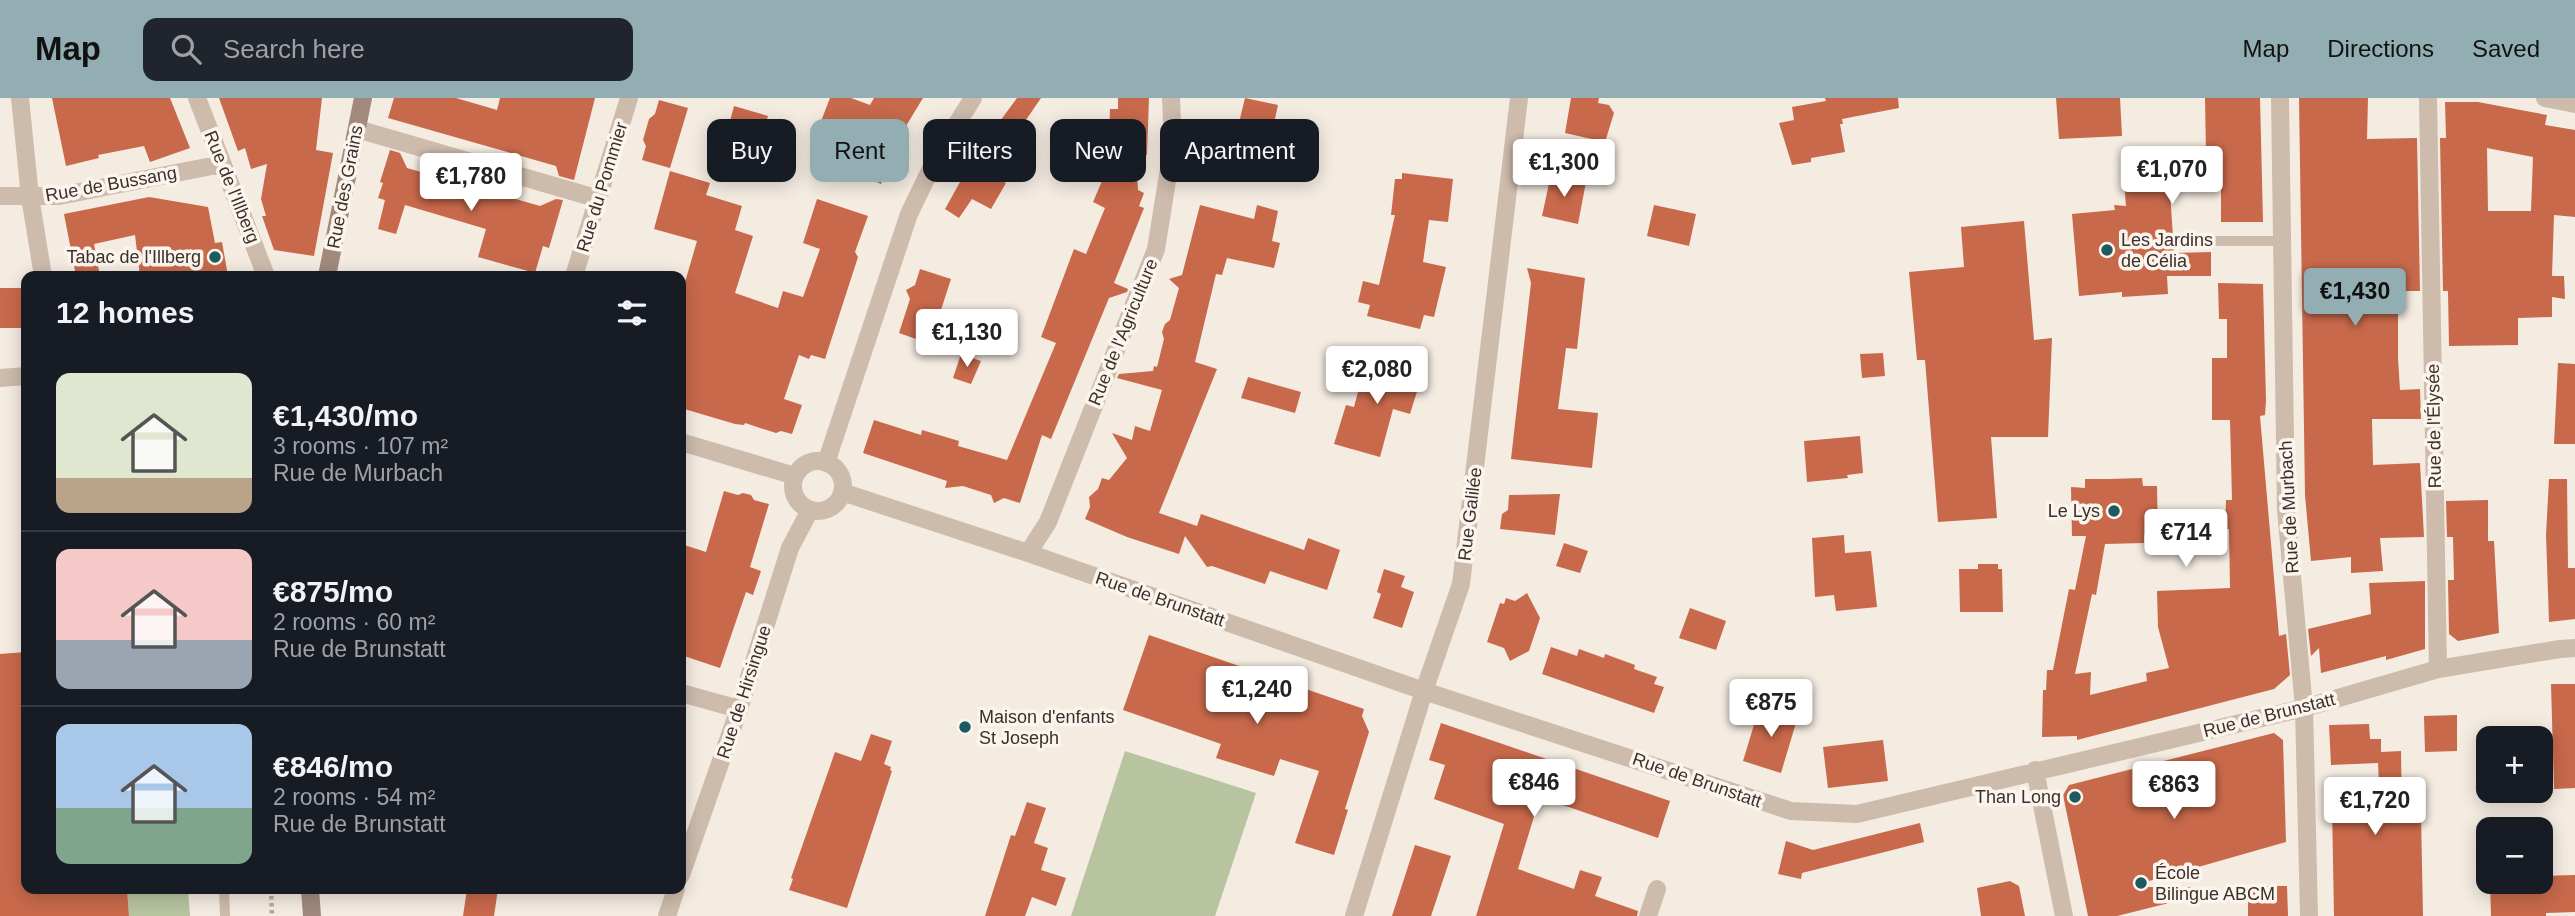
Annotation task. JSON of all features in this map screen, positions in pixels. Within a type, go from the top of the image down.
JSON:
[{"type":"street","points":[[20,98],[30,197],[42,271]]},
{"type":"street","name":"Rue de l'Illberg","points":[[197,98],[264,271]]},
{"type":"street","name":"Rue des Grains","points":[[328,271],[363,98]]},
{"type":"street","name":"Rue du Pommier","points":[[576,271],[629,98]]},
{"type":"street","points":[[826,463],[909,214],[938,154],[973,98]]},
{"type":"street","name":"Rue de l'Agriculture","points":[[1028,553],[1048,522],[1156,249],[1172,144],[1171,98]]},
{"type":"street","name":"Rue Galilée","points":[[1354,916],[1424,691],[1461,584],[1519,98]]},
{"type":"street","name":"Rue de Murbach","points":[[2280,98],[2286,510],[2304,708],[2309,916]]},
{"type":"street","name":"Rue de l'Élysée","points":[[2428,98],[2438,669]]},
{"type":"street","points":[[2546,98],[2575,104]]},
{"type":"street","points":[[358,129],[599,199]]},
{"type":"street","name":"Rue de Bussang","points":[[0,196],[59,196],[222,164]]},
{"type":"street","points":[[0,378],[21,376]]},
{"type":"street","points":[[686,443],[795,476]]},
{"type":"street","points":[[819,461],[826,463],[841,477],[842,492],[839,500],[827,510],[810,510],[797,500],[794,492],[795,476],[805,465],[819,461]]},
{"type":"street","name":"Rue de Brunstatt","points":[[842,492],[1028,553],[1424,691],[1791,811],[1857,814],[2304,708],[2438,669],[2575,648]]},
{"type":"street","name":"Rue de Hirsingue","points":[[686,861],[739,709],[790,548],[810,510]]},
{"type":"street","points":[[686,693],[739,709]]},
{"type":"street","points":[[2035,770],[2064,916]]},
{"type":"street","points":[[1648,916],[1657,888]]},
{"type":"street","points":[[310,894],[312,916]]},
{"type":"street","points":[[667,916],[674,894]]},
{"type":"lane","points":[[2203,241],[2282,241]]},
{"type":"lane","points":[[224,894],[225,916]]},
{"type":"path","points":[[271,894],[272,916]]},
{"type":"green space","points":[[1125,751],[1256,793],[1215,916],[1071,916]]},
{"type":"green space","points":[[127,894],[188,894],[190,916],[129,916]]},
{"type":"building","points":[[52,98],[170,98],[190,148],[150,162],[144,146],[98,155],[99,158],[66,166]]},
{"type":"building","points":[[219,98],[322,98],[316,150],[333,153],[314,256],[274,250],[262,216],[266,216],[261,199],[267,164],[251,169],[245,148],[238,151]]},
{"type":"building","points":[[394,98],[456,98],[497,110],[500,98],[595,98],[574,180],[559,176],[556,166],[388,118]]},
{"type":"building","points":[[830,98],[851,98],[870,105],[874,98],[923,98],[909,121],[822,119]]},
{"type":"building","points":[[1017,98],[1041,98],[1027,119],[1002,119]]},
{"type":"building","points":[[1118,98],[1149,98],[1147,155],[1146,119],[1110,119],[1110,109],[1118,109]]},
{"type":"building","points":[[1245,98],[1278,105],[1275,119],[1240,119]]},
{"type":"building","points":[[1571,98],[1599,98],[1598,103],[1609,105],[1614,113],[1605,142],[1565,133]]},
{"type":"building","points":[[1825,98],[1898,98],[1899,108],[1842,119],[1843,124],[1840,124],[1845,152],[1811,158],[1811,162],[1792,165],[1779,123],[1794,120],[1792,107],[1826,101]]},
{"type":"building","points":[[2056,98],[2120,98],[2122,136],[2059,139]]},
{"type":"building","points":[[2205,98],[2260,98],[2263,222],[2221,222],[2221,190],[2170,191],[2174,253],[2211,252],[2211,276],[2167,276],[2168,294],[2122,297],[2122,292],[2079,296],[2072,214],[2115,210],[2114,205],[2126,206],[2122,156],[2206,154]]},
{"type":"building","points":[[2299,98],[2368,98],[2367,139],[2417,138],[2420,291],[2398,291],[2398,358],[2400,390],[2420,389],[2421,419],[2372,419],[2373,465],[2420,463],[2424,537],[2380,538],[2383,571],[2351,573],[2351,557],[2311,561],[2305,495]]},
{"type":"building","points":[[659,100],[688,108],[670,168],[642,160],[646,146],[643,140],[649,119],[655,114]]},
{"type":"building","points":[[2445,102],[2478,102],[2547,115],[2545,125],[2575,130],[2575,217],[2554,215],[2552,276],[2564,276],[2565,299],[2552,297],[2552,317],[2518,318],[2518,345],[2449,346],[2448,291],[2443,291],[2440,138],[2446,138]],"holes":[[[2487,148],[2533,157],[2531,211],[2488,211]]]},
{"type":"building","points":[[734,106],[768,116],[767,119],[731,119]]},
{"type":"building","points":[[390,150],[400,153],[407,168],[540,206],[556,199],[563,200],[549,248],[543,246],[536,271],[528,271],[478,257],[486,229],[405,205],[396,234],[378,229],[385,200],[378,198],[383,183],[380,182]]},
{"type":"building","points":[[670,171],[710,183],[706,195],[742,206],[735,230],[753,236],[735,293],[778,308],[783,291],[803,297],[820,249],[803,243],[817,199],[868,216],[855,252],[858,257],[825,359],[811,355],[809,359],[799,355],[784,399],[802,405],[792,434],[781,431],[776,433],[745,423],[735,424],[686,409],[686,279],[697,241],[654,229]]},
{"type":"building","points":[[1402,173],[1453,179],[1448,222],[1429,220],[1423,262],[1446,267],[1434,317],[1424,315],[1420,329],[1367,316],[1370,305],[1358,302],[1363,281],[1379,285],[1395,215],[1391,215],[1395,179],[1402,179]]},
{"type":"building","points":[[1551,174],[1586,182],[1578,224],[1542,216]]},
{"type":"building","points":[[960,182],[1006,183],[991,209],[972,199],[959,218],[945,209]]},
{"type":"building","points":[[1102,182],[1138,182],[1138,190],[1144,193],[1139,206],[1144,208],[1114,283],[1128,289],[1127,292],[1109,298],[1051,439],[1042,435],[1020,503],[1004,498],[994,503],[991,495],[963,486],[945,488],[947,481],[863,453],[874,420],[921,435],[922,430],[959,441],[958,446],[1007,460],[1056,343],[1041,337],[1074,249],[1086,254],[1105,208],[1093,202]]},
{"type":"building","points":[[149,197],[208,207],[215,243],[222,242],[227,271],[139,271],[135,235],[94,244],[99,271],[75,271],[64,214]]},
{"type":"building","points":[[1200,205],[1254,219],[1257,205],[1278,211],[1272,241],[1280,243],[1274,268],[1227,258],[1222,275],[1216,274],[1195,362],[1217,369],[1159,513],[1197,526],[1201,514],[1304,550],[1308,538],[1340,550],[1327,590],[1270,571],[1265,584],[1212,566],[1207,567],[1185,536],[1179,554],[1127,537],[1085,519],[1090,507],[1089,497],[1098,489],[1102,478],[1109,480],[1127,458],[1112,433],[1132,440],[1135,426],[1150,431],[1162,390],[1117,378],[1119,374],[1153,371],[1154,366],[1157,367],[1164,339],[1162,332],[1170,320],[1179,288],[1169,279],[1182,275]]},
{"type":"building","points":[[1654,205],[1696,214],[1689,246],[1647,236]]},
{"type":"building","points":[[2024,221],[2034,340],[2052,338],[2048,437],[1991,437],[1997,518],[1938,522],[1925,360],[1917,360],[1909,272],[1964,267],[1961,227]]},
{"type":"building","points":[[1527,268],[1585,278],[1577,349],[1566,348],[1558,409],[1598,413],[1592,468],[1511,459],[1531,283]]},
{"type":"building","points":[[920,269],[951,279],[930,344],[899,333],[910,299],[906,290],[915,285]]},
{"type":"building","points":[[2218,283],[2263,284],[2266,400],[2265,415],[2260,416],[2279,636],[2286,634],[2290,675],[2274,689],[2077,740],[2077,736],[2042,737],[2043,690],[2046,690],[2047,670],[2053,670],[2069,589],[2075,590],[2086,536],[2072,536],[2071,487],[2085,488],[2085,479],[2142,478],[2143,486],[2157,486],[2158,535],[2144,535],[2144,543],[2105,544],[2096,595],[2092,594],[2075,674],[2091,672],[2090,695],[2147,681],[2146,673],[2169,668],[2158,627],[2157,591],[2230,588],[2229,529],[2225,529],[2226,500],[2232,500],[2230,420],[2212,420],[2212,358],[2227,358],[2227,319],[2219,319]]},
{"type":"building","points":[[0,288],[21,288],[21,328],[0,328]]},
{"type":"building","points":[[1883,353],[1885,376],[1862,378],[1860,354]]},
{"type":"building","points":[[961,354],[981,361],[971,384],[953,378]]},
{"type":"building","points":[[1367,358],[1423,372],[1410,414],[1393,409],[1380,457],[1334,444],[1346,405],[1354,407]]},
{"type":"building","points":[[2558,363],[2575,364],[2575,444],[2554,444]]},
{"type":"building","points":[[1248,377],[1301,392],[1295,413],[1241,398]]},
{"type":"building","points":[[1860,436],[1863,473],[1847,475],[1848,478],[1807,482],[1804,441]]},
{"type":"building","points":[[2549,479],[2567,479],[2568,568],[2575,568],[2575,619],[2549,622],[2546,535]]},
{"type":"building","points":[[724,491],[751,495],[754,500],[769,504],[750,567],[761,571],[753,595],[746,592],[720,668],[686,657],[686,546],[706,552]]},
{"type":"building","points":[[1560,494],[1555,535],[1500,529],[1502,514],[1508,510],[1509,495]]},
{"type":"building","points":[[2488,500],[2488,541],[2494,541],[2499,633],[2458,641],[2449,634],[2448,580],[2454,580],[2453,537],[2447,537],[2446,501]]},
{"type":"building","points":[[1844,535],[1845,553],[1871,551],[1877,607],[1836,611],[1834,595],[1815,597],[1812,538]]},
{"type":"building","points":[[1564,543],[1588,551],[1580,573],[1556,566]]},
{"type":"building","points":[[1978,564],[1998,564],[1998,569],[2002,569],[2003,612],[1960,612],[1959,569],[1978,569]]},
{"type":"building","points":[[1384,569],[1405,576],[1401,587],[1414,592],[1402,628],[1373,618],[1381,594],[1377,592]]},
{"type":"building","points":[[2425,581],[2425,649],[2321,673],[2319,648],[2311,656],[2308,629],[2371,614],[2369,583]]},
{"type":"building","points":[[1527,593],[1540,618],[1529,651],[1510,661],[1504,648],[1487,642],[1500,603],[1504,604],[1506,598],[1515,601]]},
{"type":"building","points":[[1690,608],[1726,621],[1716,650],[1679,638]]},
{"type":"building","points":[[1149,635],[1364,709],[1362,716],[1369,732],[1334,855],[1295,843],[1319,771],[1280,759],[1274,776],[1216,758],[1221,744],[1123,710]]},
{"type":"building","points":[[1551,647],[1577,656],[1579,649],[1604,658],[1605,654],[1657,677],[1654,684],[1664,687],[1654,713],[1542,674]]},
{"type":"building","points":[[21,652],[21,894],[127,894],[129,916],[0,916],[0,654]]},
{"type":"building","points":[[2551,684],[2575,684],[2575,788],[2554,789]]},
{"type":"building","points":[[1760,705],[1798,716],[1781,773],[1743,761]]},
{"type":"building","points":[[2457,715],[2457,751],[2425,752],[2424,716]]},
{"type":"building","points":[[1441,723],[1670,801],[1658,838],[1540,797],[1518,869],[1574,889],[1580,870],[1602,877],[1595,896],[1638,911],[1637,916],[1476,916],[1504,824],[1434,799],[1445,765],[1429,760]]},
{"type":"building","points":[[2369,724],[2370,739],[2381,739],[2381,752],[2401,751],[2402,816],[2421,815],[2423,916],[2334,916],[2332,806],[2380,805],[2378,763],[2331,765],[2329,725]]},
{"type":"building","points":[[2274,733],[2283,740],[2286,842],[2135,885],[2200,887],[2201,895],[2117,916],[2088,916],[2063,795],[2069,785]]},
{"type":"building","points":[[871,734],[892,741],[884,764],[891,767],[892,771],[847,908],[789,890],[835,752],[861,761]]},
{"type":"building","points":[[1883,740],[1888,781],[1828,788],[1823,747]]},
{"type":"building","points":[[1027,802],[1046,808],[1034,843],[1048,848],[1041,870],[1066,878],[1056,906],[1032,897],[1025,916],[985,916],[1011,835],[1015,836]]},
{"type":"building","points":[[1920,823],[1924,842],[1802,873],[1801,879],[1778,874],[1786,841],[1813,850]]},
{"type":"building","points":[[1415,845],[1451,856],[1431,916],[1392,916]]},
{"type":"building","points":[[2575,875],[2575,912],[2546,913],[2546,916],[2491,916],[2490,894],[2553,894],[2553,876]]},
{"type":"building","points":[[2010,881],[2019,886],[2025,916],[1981,916],[1977,888]]},
{"type":"building","points":[[2248,886],[2287,886],[2288,916],[2248,916]]},
{"type":"building","points":[[466,894],[497,894],[494,916],[463,916]]},
{"type":"place","name":"Les Jardins de Célia","points":[[2107,250]]},
{"type":"place","name":"Tabac de l'Illberg","points":[[215,257]]},
{"type":"place","name":"Le Lys","points":[[2114,511]]},
{"type":"place","name":"Maison d'enfants St Joseph","points":[[965,727]]},
{"type":"place","name":"Than Long","points":[[2075,797]]},
{"type":"place","name":"École Bilingue ABCM","points":[[2141,883]]}]
